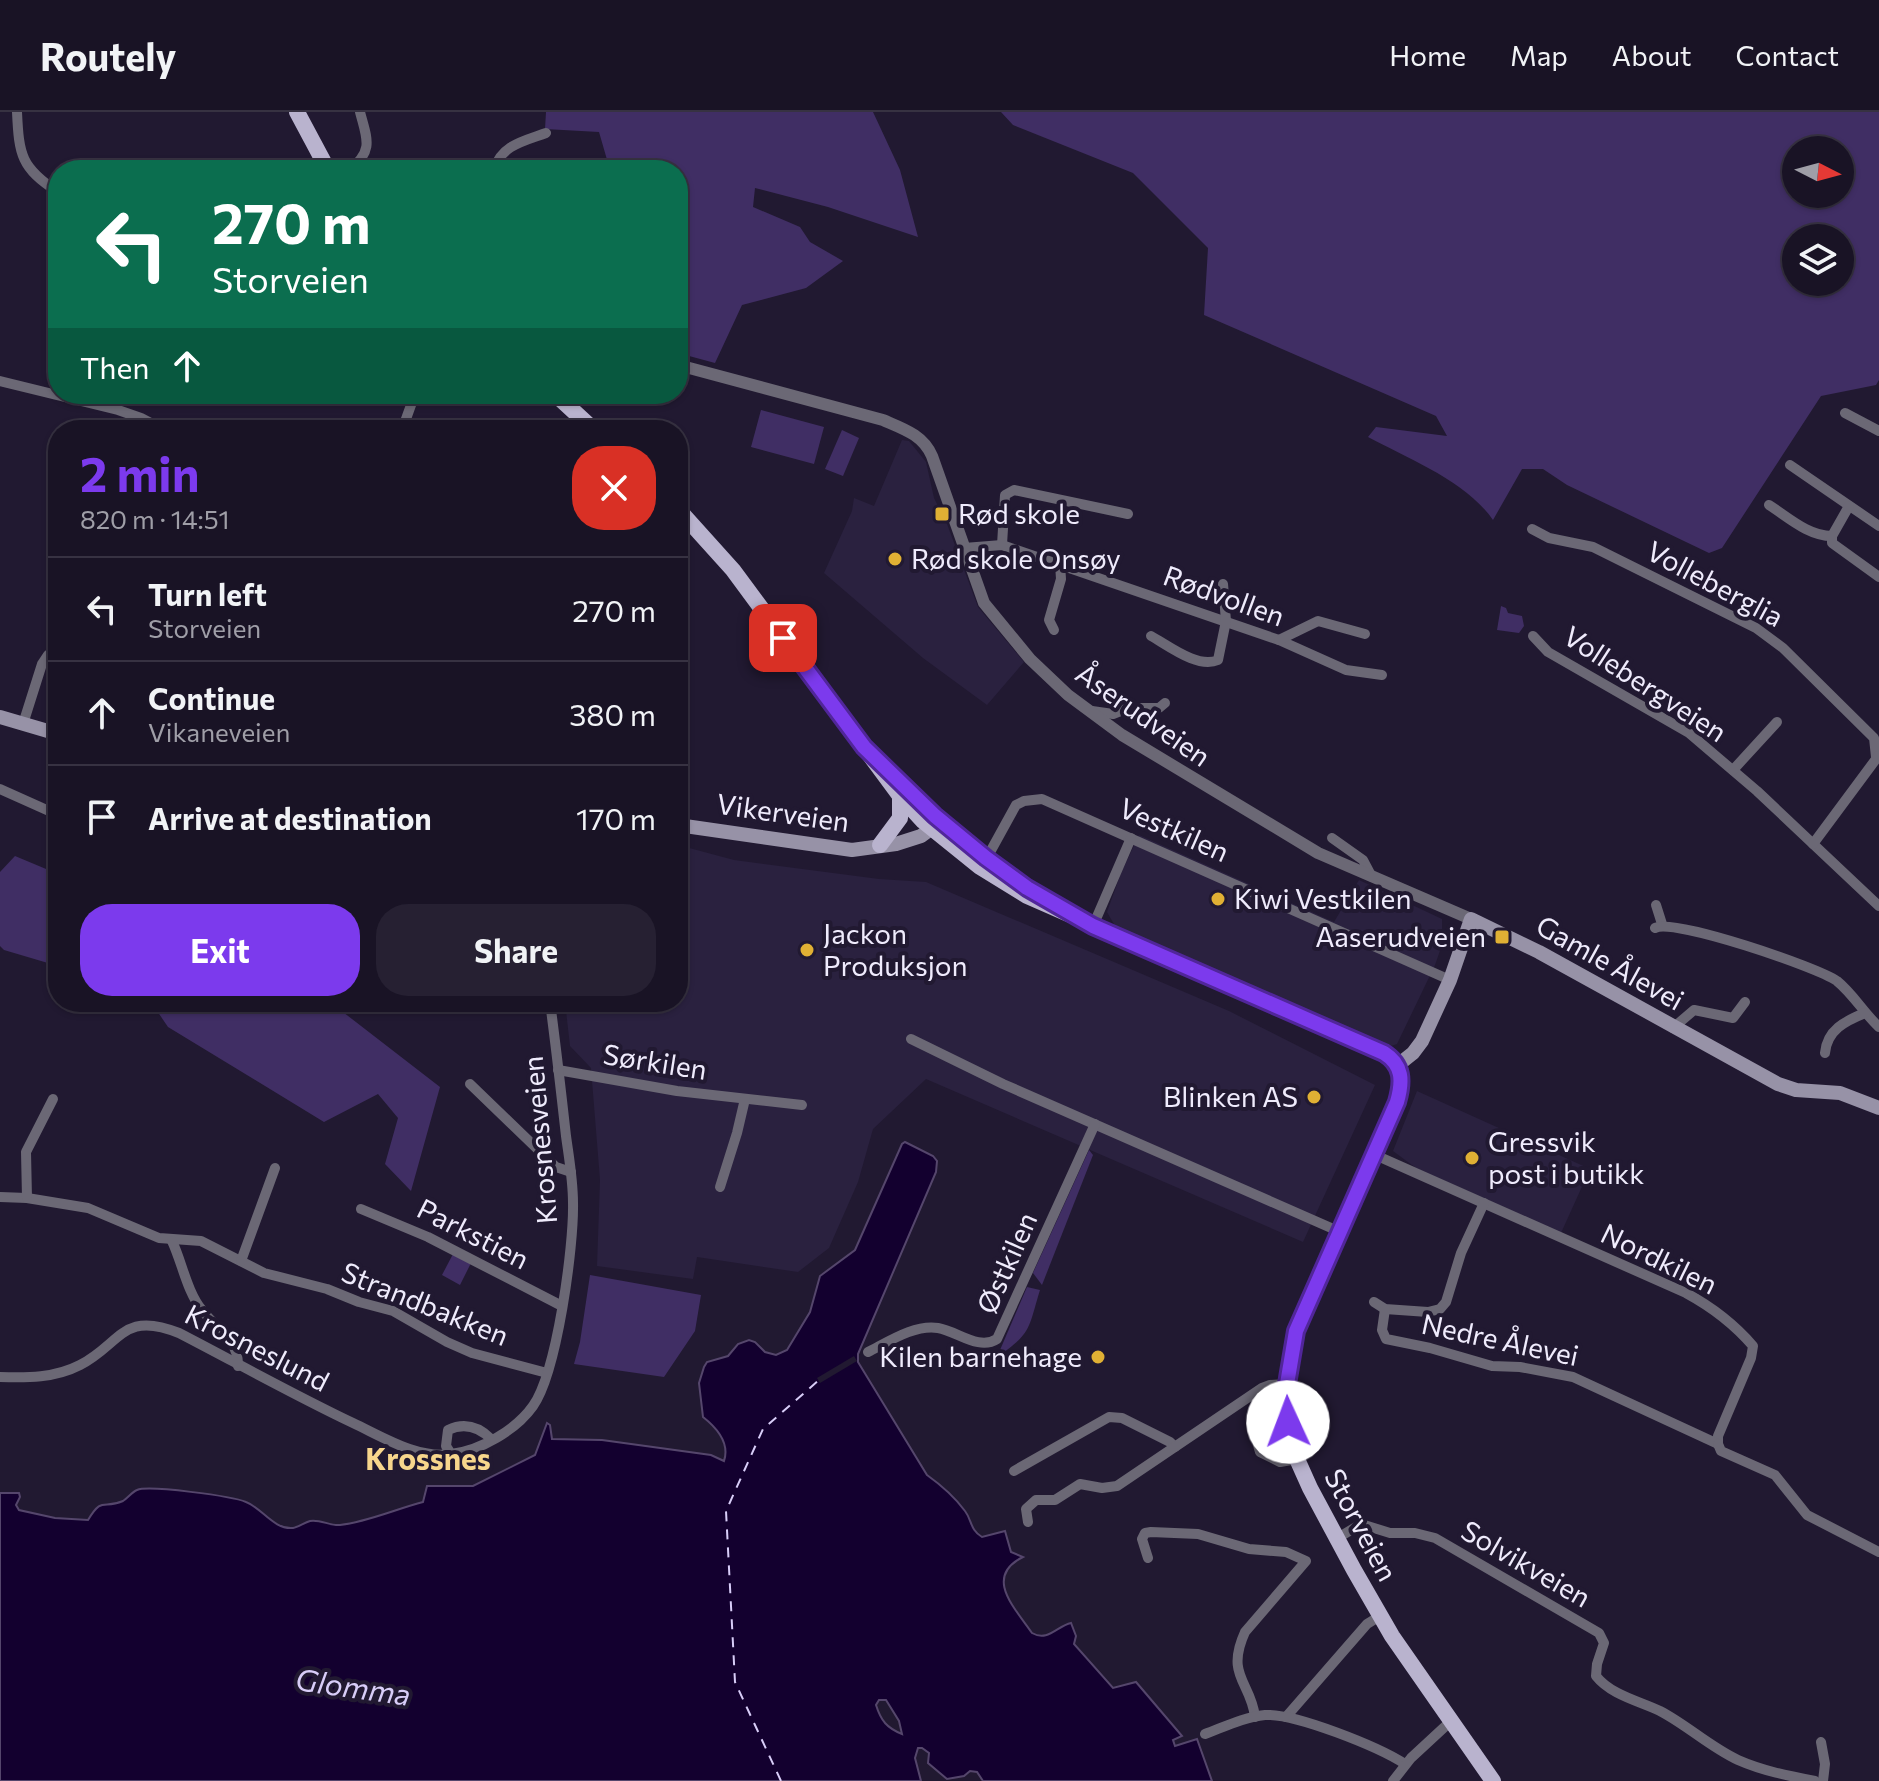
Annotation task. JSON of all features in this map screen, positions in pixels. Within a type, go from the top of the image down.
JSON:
[{"type":"main road","points":[[297,112],[323,160]]},
{"type":"main road","points":[[566,404],[583,420]]},
{"type":"main road","points":[[688,520],[733,570],[864,747],[930,822]]},
{"type":"main road","points":[[0,717],[48,731]]},
{"type":"main road","points":[[864,747],[900,796],[930,822],[1074,916],[1384,1053],[1398,1065],[1422,1041],[1450,980],[1471,919]]},
{"type":"main road","points":[[880,845],[900,818],[900,796]]},
{"type":"main road","name":"Vikerveien","points":[[688,827],[843,850],[880,845],[930,822]]},
{"type":"main road","name":"Gamle Ålevei","points":[[1471,919],[1539,952],[1778,1084],[1796,1090],[1840,1093],[1879,1108]]},
{"type":"main road","name":"Storveien","points":[[1398,1065],[1400,1092],[1296,1331],[1287,1384],[1288,1422],[1297,1459],[1336,1539],[1380,1616],[1493,1781]]},
{"type":"street","points":[[17,112],[26,166],[48,185]]},
{"type":"street","points":[[360,112],[366,151],[362,160]]},
{"type":"street","points":[[497,160],[510,146],[546,133]]},
{"type":"street","name":"Åserudveien","points":[[688,368],[883,420],[914,434],[927,446],[932,456],[979,591],[992,614],[1030,659],[1086,709],[1271,827],[1318,853],[1471,919]]},
{"type":"street","points":[[0,381],[48,393]]},
{"type":"street","points":[[94,404],[145,420]]},
{"type":"street","points":[[1845,413],[1879,431]]},
{"type":"street","points":[[1790,465],[1879,526]]},
{"type":"street","points":[[1002,545],[1005,495],[1014,490],[1128,514]]},
{"type":"street","points":[[1769,505],[1806,529],[1821,536],[1832,536]]},
{"type":"street","points":[[1849,506],[1832,536],[1832,543],[1879,577]]},
{"type":"street","name":"Volleberglia","points":[[1532,529],[1549,538],[1593,547],[1756,628],[1783,648],[1876,741],[1877,756]]},
{"type":"street","name":"Rødvollen","points":[[964,548],[1002,545],[1279,640],[1346,670],[1382,675]]},
{"type":"street","points":[[1054,630],[1049,620],[1061,579],[1060,564]]},
{"type":"street","points":[[1151,636],[1199,661],[1214,663],[1221,656],[1226,621],[1223,584]]},
{"type":"street","points":[[1279,640],[1318,621],[1365,634]]},
{"type":"street","name":"Vollebergveien","points":[[1533,636],[1548,652],[1689,733],[1879,906]]},
{"type":"street","points":[[23,724],[42,664],[48,655]]},
{"type":"street","points":[[1086,709],[1110,714],[1128,708],[1159,708],[1165,703]]},
{"type":"street","name":"Vollebergveien","points":[[1733,770],[1777,722]]},
{"type":"street","points":[[1813,844],[1877,756]]},
{"type":"street","points":[[0,789],[48,811]]},
{"type":"street","name":"Vestkilen","points":[[989,854],[1016,805],[1033,799],[1054,803],[1450,980]]},
{"type":"street","points":[[1093,926],[1131,838]]},
{"type":"street","points":[[1332,838],[1363,860],[1372,877]]},
{"type":"street","points":[[1656,905],[1659,926],[1724,938],[1826,975],[1843,986],[1879,1027]]},
{"type":"street","points":[[1673,1028],[1694,1010],[1730,1019],[1745,1002]]},
{"type":"street","name":"Krosnesveien","points":[[451,1454],[476,1448],[522,1419],[533,1407],[547,1373],[562,1306],[573,1232],[571,1172],[551,1012]]},
{"type":"street","points":[[1825,1053],[1831,1034],[1851,1018],[1865,1013]]},
{"type":"street","points":[[911,1039],[951,1060],[1338,1231]]},
{"type":"street","name":"Sørkilen","points":[[558,1070],[642,1086],[802,1105]]},
{"type":"street","points":[[470,1084],[556,1167],[571,1172]]},
{"type":"street","points":[[27,1198],[26,1152],[53,1099]]},
{"type":"street","points":[[720,1187],[745,1099]]},
{"type":"street","name":"Østkilen","points":[[868,1352],[911,1331],[924,1329],[939,1328],[984,1344],[997,1339],[1095,1124]]},
{"type":"street","name":"Nordkilen","points":[[1373,1154],[1694,1297],[1746,1337],[1753,1346],[1751,1358],[1718,1436],[1718,1444]]},
{"type":"street","points":[[241,1261],[275,1168]]},
{"type":"street","name":"Strandbakken","points":[[0,1197],[27,1198],[100,1211],[148,1234],[172,1241],[201,1241],[275,1277],[316,1286],[393,1311],[472,1353],[547,1373]]},
{"type":"street","points":[[1374,1302],[1385,1309],[1428,1312],[1440,1309],[1446,1302],[1461,1253],[1484,1203]]},
{"type":"street","name":"Parkstien","points":[[361,1209],[428,1237],[562,1306]]},
{"type":"street","points":[[172,1241],[197,1303],[230,1339],[238,1366]]},
{"type":"street","name":"Nedre Ålevei","points":[[1385,1309],[1382,1330],[1386,1339],[1492,1366],[1520,1367],[1573,1377],[1718,1444]]},
{"type":"street","name":"Krosneslund","points":[[0,1377],[39,1377],[72,1368],[95,1355],[119,1334],[146,1325],[179,1333],[238,1366],[402,1445],[433,1455],[451,1454]]},
{"type":"street","points":[[1028,1522],[1026,1509],[1036,1500],[1055,1500],[1080,1484],[1102,1488],[1117,1486],[1262,1388],[1287,1384]]},
{"type":"street","points":[[1014,1471],[1109,1417],[1122,1418],[1175,1447]]},
{"type":"street","points":[[1288,1422],[1266,1430],[1258,1437],[1257,1446],[1260,1452],[1280,1462],[1297,1459]]},
{"type":"street","points":[[451,1454],[446,1438],[448,1430],[455,1427],[473,1427],[491,1439]]},
{"type":"street","points":[[1718,1444],[1721,1451],[1775,1475],[1807,1515],[1879,1552]]},
{"type":"street","name":"Solvikveien","points":[[1336,1539],[1361,1524],[1390,1533],[1415,1533],[1435,1538],[1599,1633],[1604,1643],[1596,1676],[1609,1687],[1658,1711],[1737,1760],[1761,1769],[1815,1781]]},
{"type":"street","points":[[1148,1558],[1142,1539],[1145,1533],[1151,1532],[1198,1534],[1249,1549],[1286,1552],[1306,1561],[1245,1632],[1241,1641],[1239,1678],[1254,1708],[1255,1717]]},
{"type":"street","points":[[1286,1717],[1367,1624],[1380,1616]]},
{"type":"street","points":[[1205,1734],[1255,1717],[1286,1717],[1361,1742],[1405,1764]]},
{"type":"street","points":[[1393,1781],[1405,1764],[1451,1721]]},
{"type":"street","points":[[1821,1742],[1825,1764],[1823,1781]]},
{"type":"shaded area","points":[[546,112],[873,112],[900,170],[918,237],[828,207],[755,188],[753,207],[800,227],[810,242],[843,261],[806,288],[742,305],[715,363],[688,356],[688,160],[607,160],[599,132],[545,129]]},
{"type":"shaded area","points":[[1001,112],[1879,112],[1879,380],[1876,385],[1821,396],[1722,548],[1709,553],[1567,485],[1543,469],[1522,469],[1493,520],[1482,506],[1452,482],[1368,437],[1376,427],[1447,436],[1436,416],[1204,315],[1208,248],[1133,173],[1013,125]]},
{"type":"shaded area","points":[[761,410],[824,427],[814,464],[751,447]]},
{"type":"shaded area","points":[[842,430],[859,438],[843,476],[825,469]]},
{"type":"shaded area","name":"Rød skole Onsøy","points":[[902,440],[909,441],[926,462],[934,498],[978,607],[1024,662],[987,705],[923,658],[824,573],[852,511],[854,498],[874,506]]},
{"type":"shaded area","points":[[1501,606],[1508,613],[1522,616],[1524,626],[1519,633],[1497,630]]},
{"type":"shaded area","points":[[1139,835],[1334,922],[1359,880],[1442,919],[1442,945],[1435,965],[1397,1044],[1391,1046],[1115,926],[1107,912]]},
{"type":"shaded area","points":[[688,848],[734,860],[926,882],[1229,1011],[1375,1085],[1303,1242],[926,1079],[873,1129],[858,1182],[829,1248],[798,1272],[697,1257],[693,1279],[597,1266],[600,1180],[591,1068],[570,1046],[566,1012],[688,1012]]},
{"type":"shaded area","points":[[15,856],[48,870],[48,963],[4,950],[0,946],[0,872]]},
{"type":"shaded area","points":[[158,1012],[343,1012],[440,1087],[411,1191],[385,1164],[398,1118],[378,1094],[324,1122],[168,1027]]},
{"type":"shaded area","points":[[1417,1091],[1590,1169],[1561,1233],[1416,1168],[1393,1151]]},
{"type":"shaded area","points":[[1089,1150],[1093,1155],[1042,1285],[1033,1273]]},
{"type":"shaded area","points":[[453,1254],[471,1263],[460,1285],[442,1275]]},
{"type":"shaded area","points":[[590,1275],[701,1295],[695,1331],[664,1377],[574,1364]]},
{"type":"shaded area","points":[[1027,1287],[1040,1290],[1027,1329],[1017,1342],[997,1357]]},
{"type":"water","name":"Glomma","points":[[905,1142],[933,1156],[937,1161],[936,1172],[858,1354],[858,1362],[927,1475],[956,1500],[978,1534],[982,1537],[1005,1531],[1011,1552],[1023,1557],[1011,1565],[1004,1583],[1011,1603],[1032,1633],[1048,1635],[1071,1623],[1076,1636],[1074,1644],[1113,1688],[1136,1682],[1182,1736],[1173,1740],[1175,1746],[1197,1739],[1212,1781],[983,1781],[977,1772],[970,1771],[964,1776],[947,1779],[928,1763],[929,1753],[918,1748],[915,1758],[921,1781],[0,1781],[0,1493],[19,1493],[16,1505],[19,1510],[55,1518],[88,1520],[100,1505],[123,1501],[137,1490],[191,1492],[246,1502],[280,1526],[293,1528],[310,1521],[336,1525],[350,1523],[423,1502],[427,1486],[473,1486],[535,1455],[547,1423],[552,1439],[602,1440],[711,1455],[724,1461],[725,1448],[721,1436],[703,1417],[699,1383],[704,1367],[707,1362],[728,1356],[738,1344],[749,1340],[765,1352],[776,1355],[787,1350],[810,1312],[820,1276],[855,1250]],"holes":[[[879,1700],[886,1700],[899,1721],[902,1734],[888,1726],[880,1715],[876,1705]]]},
{"type":"pier","points":[[854,1356],[857,1361],[820,1383],[817,1378]]},
{"type":"ferry route","points":[[781,1781],[735,1682],[726,1511],[763,1429],[819,1380]]},
{"type":"place","name":"Rød skole","points":[[942,514]]},
{"type":"place","name":"Rød skole Onsøy","points":[[895,559]]},
{"type":"place","name":"Kiwi Vestkilen","points":[[1218,899]]},
{"type":"place","name":"Aaserudveien","points":[[1502,937]]},
{"type":"place","name":"Jackon Produksjon","points":[[807,950]]},
{"type":"place","name":"Blinken AS","points":[[1314,1097]]},
{"type":"place","name":"Gressvik post i butikk","points":[[1472,1158]]},
{"type":"place","name":"Kilen barnehage","points":[[1098,1357]]},
{"type":"district","name":"Krossnes","points":[[428,1460]]},
{"type":"route","points":[[783,638],[864,747],[922,805],[1027,888],[1093,926],[1384,1053],[1398,1065],[1401,1082],[1397,1102],[1296,1331],[1288,1366],[1288,1422]]}]
